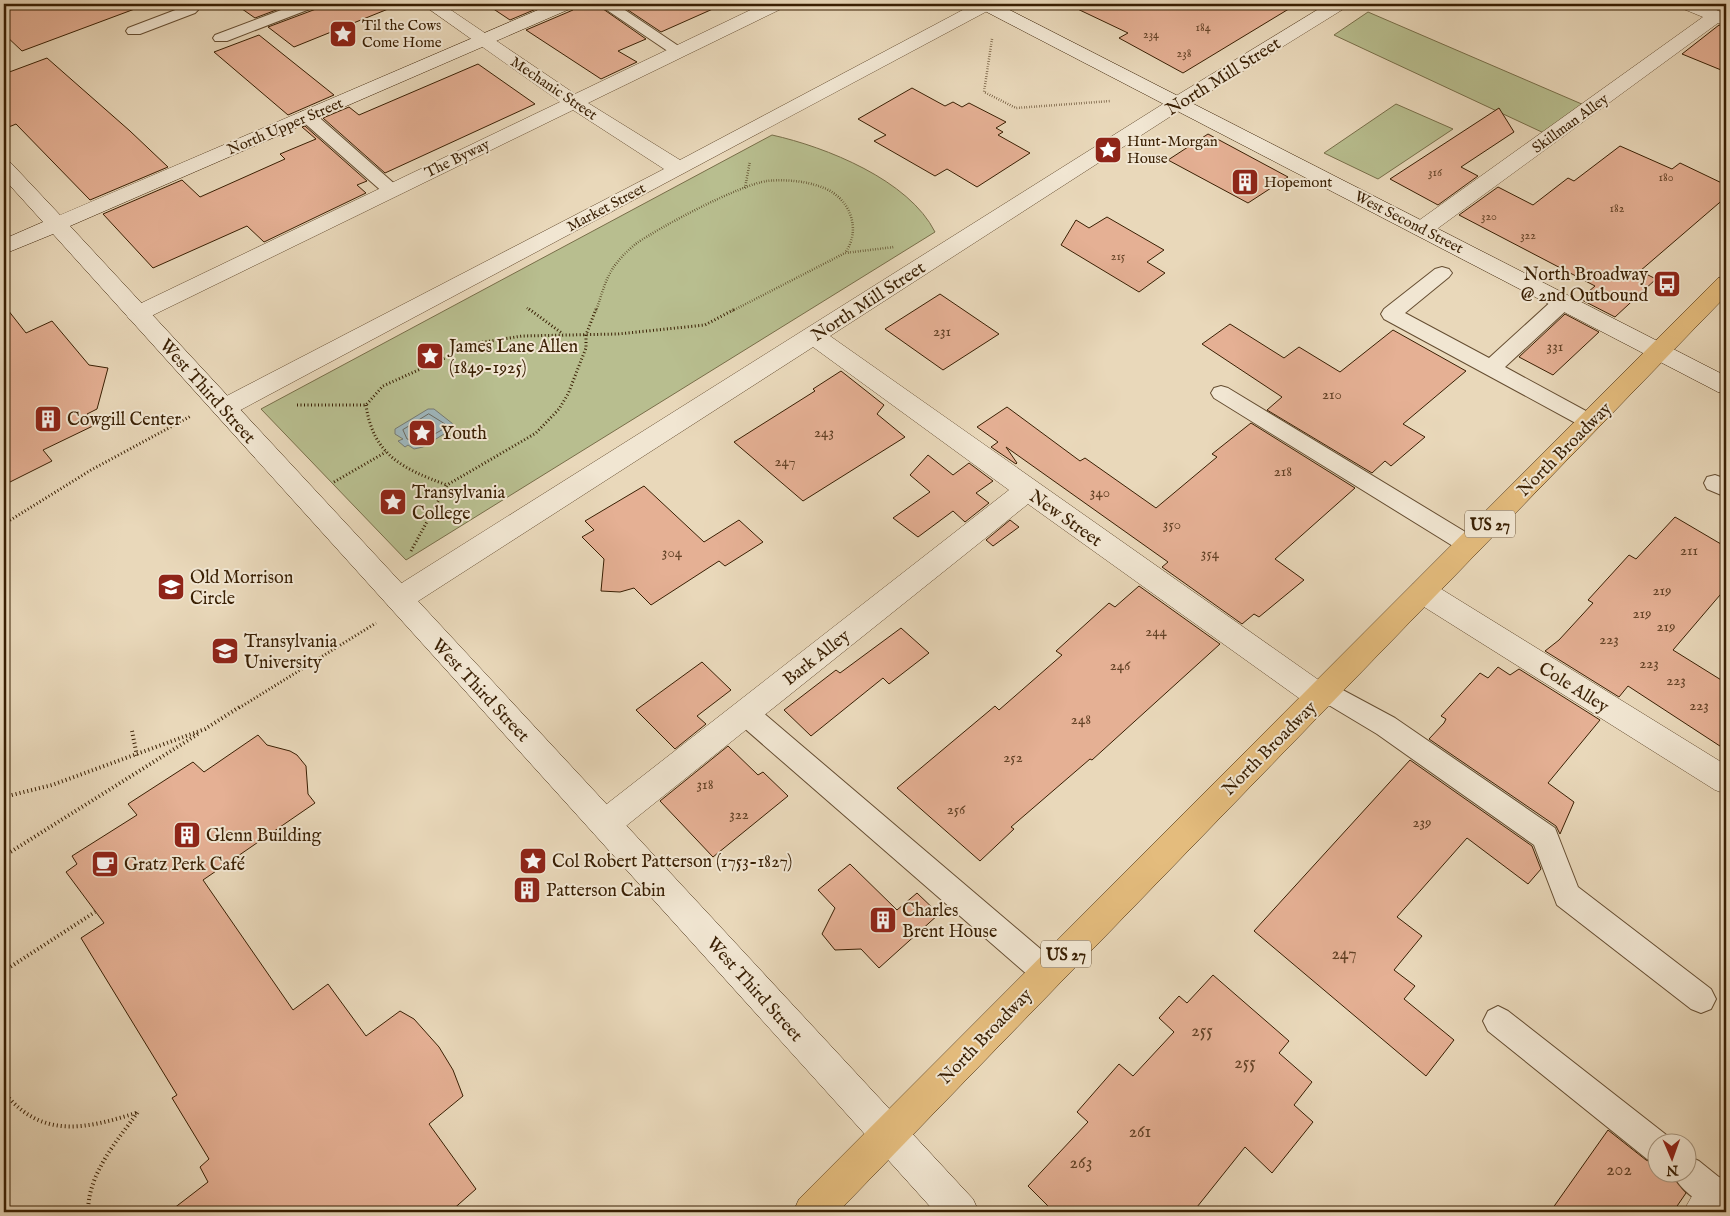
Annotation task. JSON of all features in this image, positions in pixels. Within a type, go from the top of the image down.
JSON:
[{"type":"main road","name":"North Broadway","points":[[812,1212],[1726,283]]},
{"type":"street","name":"Mechanic Street","points":[[431,4],[572,101],[679,169]]},
{"type":"street","name":"North Upper Street","points":[[4,247],[566,4]]},
{"type":"street","name":"West Second Street","points":[[986,4],[1726,386]]},
{"type":"street","name":"Market Street","points":[[224,408],[679,169],[986,4]]},
{"type":"street","name":"North Mill Street","points":[[399,599],[1178,103],[1339,4]]},
{"type":"street","points":[[1687,4],[1721,18]]},
{"type":"street","name":"The Byway","points":[[137,314],[771,5]]},
{"type":"street","name":"Skillman Alley","points":[[1422,229],[1721,18]]},
{"type":"street","name":"West Third Street","points":[[4,168],[960,1212]]},
{"type":"street","name":"New Street","points":[[814,336],[1027,490],[1323,694]]},
{"type":"street","name":"Bark Alley","points":[[604,824],[1027,490]]},
{"type":"street","name":"Cole Alley","points":[[1423,592],[1726,781]]},
{"type":"lane","points":[[134,31],[190,10],[181,4]]},
{"type":"lane","points":[[221,38],[310,4]]},
{"type":"lane","points":[[606,4],[678,51]]},
{"type":"lane","points":[[307,116],[391,190]]},
{"type":"lane","points":[[1442,274],[1391,314],[1590,422]]},
{"type":"lane","points":[[1491,368],[1563,302]]},
{"type":"lane","points":[[1220,393],[1469,545]]},
{"type":"lane","points":[[1323,694],[1386,726],[1545,837],[1567,896],[1701,999]]},
{"type":"lane","points":[[746,713],[1047,973]]},
{"type":"lane","points":[[1498,1021],[1648,1140]]},
{"type":"path","points":[[993,32],[984,92],[1016,108],[1114,101]]},
{"type":"path","points":[[745,188],[751,159]]},
{"type":"path","points":[[410,553],[447,485],[519,443],[550,421],[568,394],[586,348],[586,335],[613,268],[636,244],[700,208],[745,188],[766,181],[791,180],[819,186],[834,194],[848,207],[853,220],[852,239],[845,253]]},
{"type":"path","points":[[294,406],[366,405],[383,386],[459,349],[498,338],[564,334],[586,335],[705,325],[810,269],[845,253],[900,246]]},
{"type":"path","points":[[527,308],[564,334]]},
{"type":"path","points":[[366,405],[370,425],[386,452],[403,467],[447,485]]},
{"type":"path","points":[[4,524],[91,470],[196,413]]},
{"type":"path","points":[[332,483],[386,452]]},
{"type":"path","points":[[4,856],[377,622]]},
{"type":"path","points":[[4,798],[32,792],[137,756],[205,729]]},
{"type":"path","points":[[132,731],[137,756]]},
{"type":"path","points":[[4,971],[95,912]]},
{"type":"path","points":[[4,1092],[22,1110],[48,1123],[79,1128],[139,1112],[114,1146],[93,1182],[87,1207],[88,1212]]},
{"type":"green space","points":[[1368,12],[1584,105],[1546,134],[1334,35]]},
{"type":"green space","points":[[1396,104],[1453,129],[1378,179],[1324,153]]},
{"type":"green space","points":[[772,135],[817,148],[864,168],[906,197],[923,213],[935,232],[406,560],[261,409]]},
{"type":"water","points":[[428,409],[434,409],[453,424],[452,429],[423,447],[414,449],[408,445],[405,447],[398,441],[403,439],[395,434],[395,429]]},
{"type":"building","points":[[4,4],[139,4],[140,7],[22,51],[4,34]]},
{"type":"building","points":[[235,4],[292,4],[255,18]]},
{"type":"building","points":[[320,4],[398,5],[294,47],[268,27],[316,9]]},
{"type":"building","points":[[486,4],[548,4],[510,20]]},
{"type":"building","points":[[577,4],[596,4],[646,39],[618,51],[637,62],[601,79],[526,30],[573,10]]},
{"type":"building","points":[[619,4],[724,4],[661,32]]},
{"type":"building","points":[[1067,4],[1297,4],[1183,73],[1119,38],[1128,33]]},
{"type":"building","points":[[1719,25],[1726,27],[1726,72],[1682,54]]},
{"type":"building","points":[[259,35],[334,95],[288,115],[214,52]]},
{"type":"building","points":[[47,58],[168,167],[90,200],[16,124],[4,129],[4,74]]},
{"type":"building","points":[[478,64],[535,104],[385,173],[323,118],[349,107],[359,115]]},
{"type":"building","points":[[912,88],[945,106],[953,102],[962,107],[969,103],[1006,122],[996,128],[1003,132],[998,135],[1030,153],[977,187],[947,169],[935,176],[874,141],[886,135],[858,119]]},
{"type":"building","points":[[1499,108],[1514,132],[1461,167],[1478,176],[1438,205],[1390,179]]},
{"type":"building","points":[[305,126],[367,181],[357,185],[366,193],[264,242],[247,226],[153,268],[103,214],[182,180],[200,197],[285,159],[280,154],[316,139],[302,127]]},
{"type":"building","name":"Hopemont","points":[[1208,134],[1288,177],[1248,203],[1168,160]]},
{"type":"building","points":[[1620,146],[1672,169],[1680,163],[1726,185],[1726,197],[1640,271],[1656,279],[1615,317],[1580,299],[1595,286],[1459,215],[1498,187],[1533,205],[1568,178],[1574,181]]},
{"type":"building","points":[[1107,217],[1164,250],[1147,262],[1165,273],[1139,292],[1061,245],[1076,220],[1089,228]]},
{"type":"building","points":[[940,294],[999,334],[943,370],[885,329]]},
{"type":"building","name":"Cowgill Center","points":[[4,305],[26,333],[52,321],[89,365],[108,368],[97,409],[87,414],[97,424],[43,450],[52,461],[4,485]]},
{"type":"building","points":[[1565,314],[1599,332],[1553,375],[1519,357]]},
{"type":"building","points":[[1230,324],[1284,358],[1299,347],[1340,372],[1393,330],[1466,371],[1403,424],[1425,437],[1391,466],[1385,461],[1372,473],[1267,410],[1282,397],[1202,344]]},
{"type":"building","points":[[841,371],[884,405],[877,414],[905,437],[803,501],[734,442],[815,391],[813,389]]},
{"type":"building","points":[[1007,407],[1080,461],[1085,458],[1156,508],[1217,457],[1212,454],[1251,423],[1355,488],[1275,559],[1304,580],[1259,617],[1254,614],[1242,624],[1162,567],[1168,562],[1006,447],[1016,464],[991,447],[998,442],[977,427]]},
{"type":"building","points":[[928,455],[953,475],[969,463],[993,481],[976,493],[989,503],[965,522],[953,511],[918,537],[893,518],[930,492],[910,475]]},
{"type":"building","points":[[644,486],[704,542],[739,520],[763,542],[725,566],[719,561],[651,605],[634,588],[620,592],[601,591],[604,559],[582,537],[594,530],[585,521]]},
{"type":"building","points":[[1675,517],[1726,547],[1726,588],[1673,650],[1726,683],[1726,750],[1628,686],[1619,697],[1545,651],[1559,640],[1593,603],[1588,600],[1629,555],[1636,559]]},
{"type":"building","points":[[1010,520],[1019,527],[993,546],[986,540]]},
{"type":"building","points":[[1139,586],[1220,644],[1092,760],[1090,759],[1011,827],[1014,829],[980,861],[897,788],[995,706],[999,710],[1062,655],[1056,651],[1109,603],[1115,607]]},
{"type":"building","points":[[901,628],[929,653],[889,684],[883,678],[811,736],[784,710],[836,670],[840,673]]},
{"type":"building","points":[[702,662],[731,690],[697,716],[706,724],[675,749],[636,710]]},
{"type":"building","points":[[1498,667],[1510,675],[1519,669],[1600,720],[1548,783],[1574,802],[1560,834],[1556,826],[1429,739],[1444,723],[1446,719],[1441,716],[1480,673],[1488,678]]},
{"type":"building","points":[[258,735],[267,745],[290,751],[297,755],[306,766],[308,794],[315,803],[203,880],[293,1010],[328,984],[366,1036],[400,1011],[414,1019],[439,1047],[453,1070],[463,1096],[429,1124],[476,1189],[450,1212],[169,1212],[208,1182],[200,1167],[209,1159],[172,1098],[177,1095],[81,938],[104,923],[66,872],[77,864],[72,856],[137,815],[128,804],[193,762],[204,772]]},
{"type":"building","points":[[728,746],[758,775],[763,772],[788,796],[713,857],[660,801]]},
{"type":"building","points":[[1410,760],[1532,846],[1541,869],[1528,884],[1467,838],[1397,917],[1422,936],[1394,970],[1415,986],[1404,999],[1454,1040],[1426,1076],[1254,931]]},
{"type":"building","name":"Charles Brent House","points":[[850,864],[897,910],[917,893],[939,914],[879,968],[861,949],[835,950],[822,934],[835,908],[818,890]]},
{"type":"building","points":[[1213,975],[1289,1041],[1279,1053],[1312,1082],[1294,1105],[1313,1122],[1272,1173],[1245,1147],[1193,1212],[1054,1212],[1028,1186],[1088,1122],[1077,1112],[1119,1064],[1133,1076],[1174,1032],[1159,1018],[1179,996],[1187,1003]]},
{"type":"building","points":[[1608,1130],[1648,1161],[1648,1184],[1679,1184],[1686,1193],[1673,1212],[1550,1212]]},
{"type":"place","name":"Til the Cows Come Home","points":[[343,34]]},
{"type":"place","name":"Hunt-Morgan House","points":[[1108,150]]},
{"type":"place","name":"Hopemont","points":[[1245,182]]},
{"type":"place","name":"North Broadway @ 2nd Outbound","points":[[1667,284]]},
{"type":"place","name":"James Lane Allen (1849-1925)","points":[[430,356]]},
{"type":"place","name":"Cowgill Center","points":[[48,419]]},
{"type":"place","name":"Youth","points":[[422,433]]},
{"type":"place","name":"Transylvania College","points":[[393,502]]},
{"type":"place","name":"Old Morrison Circle","points":[[171,587]]},
{"type":"place","name":"Transylvania University","points":[[225,651]]},
{"type":"place","name":"Glenn Building","points":[[187,835]]},
{"type":"place","name":"Col Robert Patterson (1753-1827)","points":[[533,861]]},
{"type":"place","name":"Gratz Perk Café","points":[[105,864]]},
{"type":"place","name":"Patterson Cabin","points":[[527,890]]},
{"type":"place","name":"Charles Brent House","points":[[883,920]]}]
